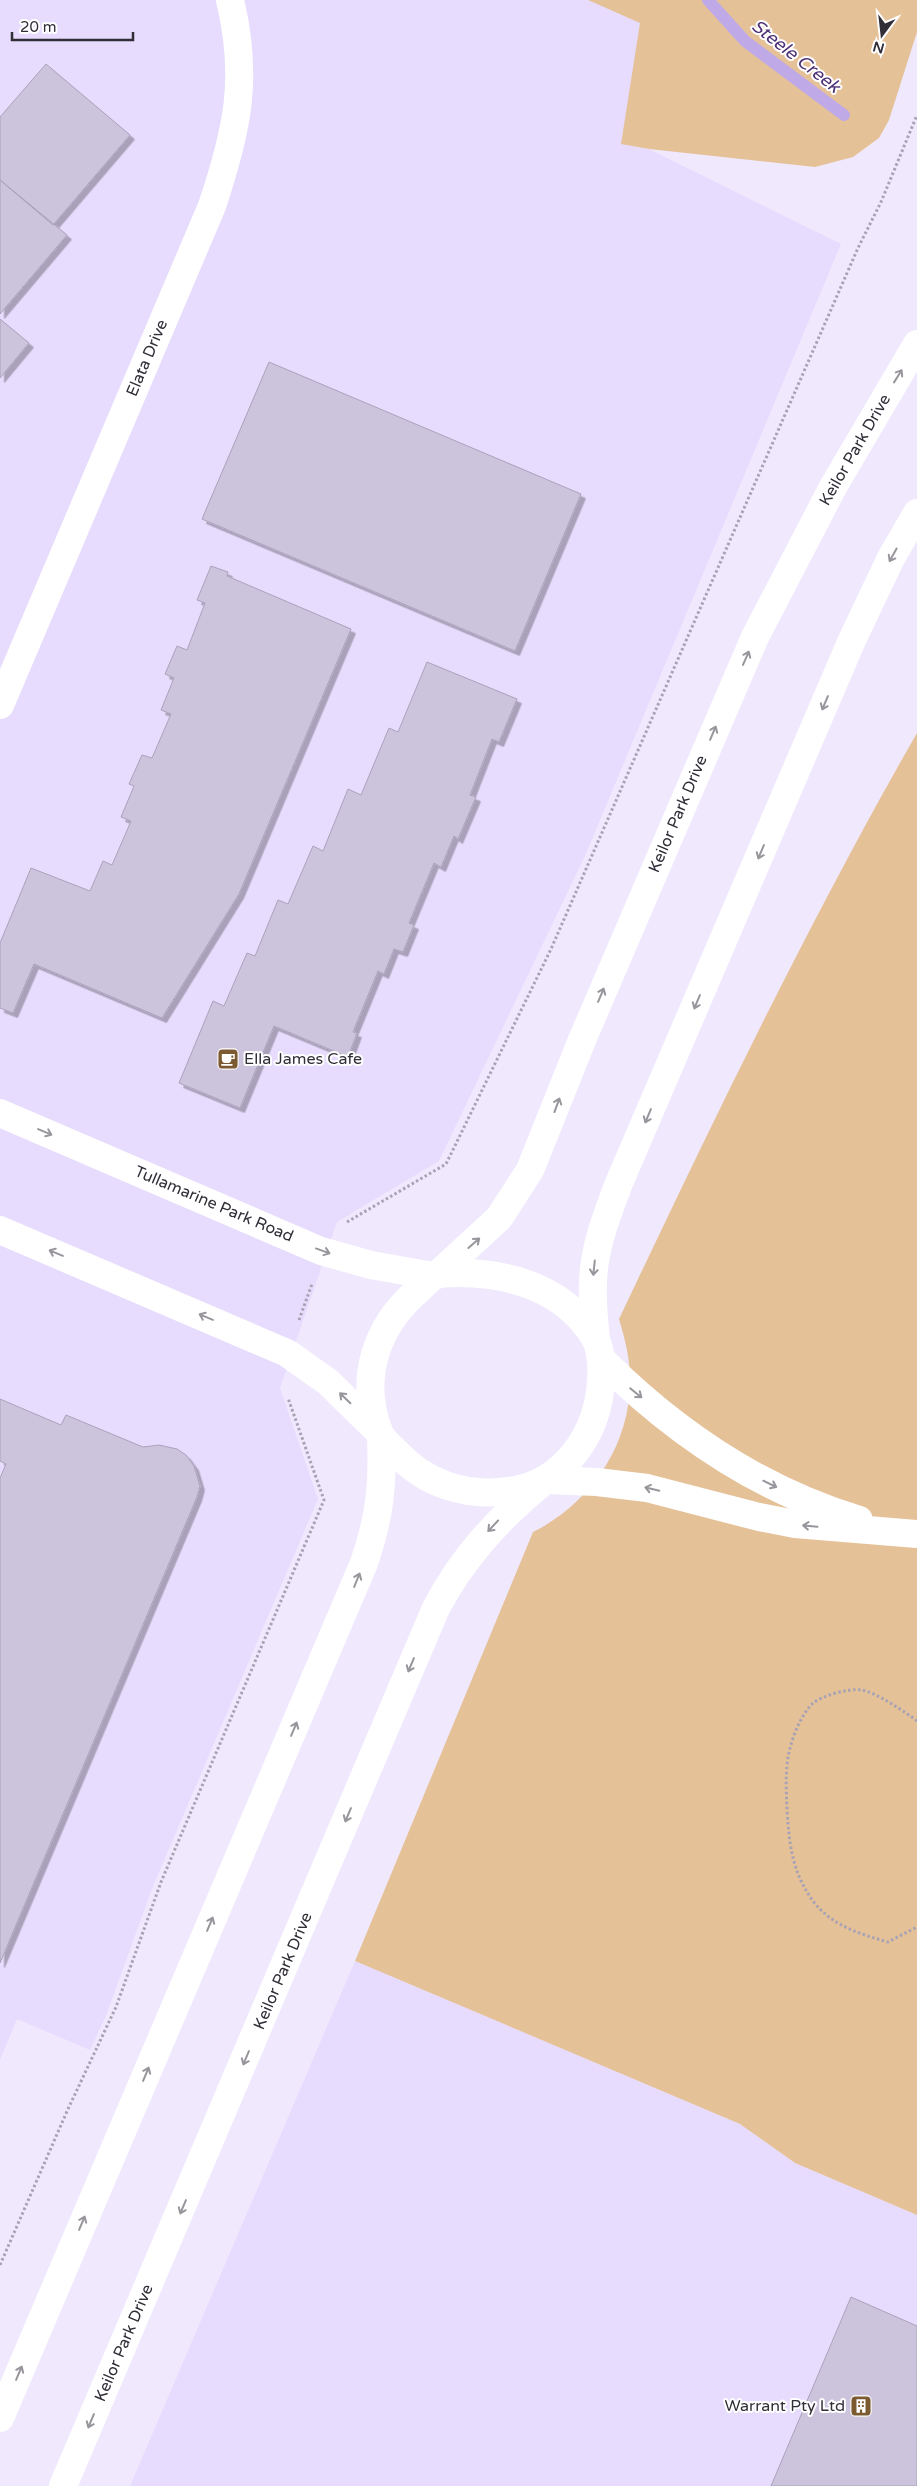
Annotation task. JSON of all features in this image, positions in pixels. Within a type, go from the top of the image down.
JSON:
[{"type":"main road","name":"Elata Drive","points":[[0,705],[212,206],[226,164],[236,122],[240,85],[238,48],[230,0]]},
{"type":"main road","name":"Keilor Park Drive","points":[[380,1434],[371,1386],[375,1352],[380,1338],[395,1312],[499,1218],[530,1170],[585,1032],[755,637],[833,486],[917,344]]},
{"type":"main road","points":[[598,1349],[593,1282],[595,1258],[600,1235],[619,1182],[852,640],[891,558],[917,513]]},
{"type":"main road","name":"Tullamarine Park Road","points":[[0,1113],[321,1251],[371,1266],[435,1276],[485,1273],[512,1277],[533,1285],[554,1298],[578,1317],[598,1349],[630,1389],[707,1447],[756,1478],[836,1512],[905,1532]]},
{"type":"main road","points":[[0,1230],[287,1353],[328,1382],[419,1474],[443,1485],[470,1492],[491,1492],[510,1491],[545,1481],[597,1482],[647,1488],[759,1517],[795,1524],[905,1532]]},
{"type":"main road","name":"Keilor Park Drive","points":[[63,2486],[436,1608],[460,1567],[478,1542],[498,1521],[545,1481],[578,1449],[592,1425],[601,1390],[598,1349]]},
{"type":"main road","points":[[0,2418],[358,1578],[379,1511],[382,1480],[380,1434]]},
{"type":"path","points":[[0,2265],[68,2109],[116,2008],[161,1882],[324,1500],[284,1384],[279,1380],[321,1251],[333,1224],[338,1227],[446,1164],[551,949],[858,248],[881,202],[917,115]]},
{"type":"path","points":[[917,1721],[890,1703],[862,1690],[840,1691],[812,1703],[797,1726],[790,1749],[786,1780],[788,1836],[795,1872],[814,1902],[830,1917],[852,1932],[888,1942],[917,1927]]},
{"type":"shaded area","points":[[0,0],[588,0],[641,22],[622,144],[649,149],[841,244],[585,856],[439,1161],[337,1222],[280,1388],[318,1499],[152,1889],[106,2016],[90,2050],[17,2019],[0,2060]]},
{"type":"shaded area","points":[[588,0],[917,0],[917,32],[889,120],[879,138],[853,157],[815,167],[649,149],[621,144],[640,23]]},
{"type":"shaded area","points":[[917,733],[917,2215],[795,2163],[740,2124],[355,1961],[533,1532],[554,1520],[589,1489],[615,1449],[623,1427],[630,1379],[627,1349],[619,1319],[762,1023],[838,877]]},
{"type":"shaded area","points":[[355,1961],[740,2124],[795,2163],[917,2215],[917,2486],[130,2486]]},
{"type":"building","points":[[46,64],[130,135],[53,225],[0,180],[0,117]]},
{"type":"building","points":[[0,180],[67,235],[0,314]]},
{"type":"building","points":[[0,319],[29,343],[0,378]]},
{"type":"building","points":[[269,362],[581,494],[515,651],[202,519]]},
{"type":"building","points":[[211,566],[228,572],[227,576],[351,629],[239,894],[162,1018],[34,964],[13,1013],[0,1008],[0,943],[31,868],[90,891],[103,861],[112,865],[131,821],[121,817],[134,786],[129,784],[142,755],[152,758],[171,714],[161,710],[174,678],[165,674],[177,646],[187,650],[205,603],[197,600]]},
{"type":"building","points":[[427,662],[517,699],[499,742],[492,739],[470,795],[476,797],[458,839],[454,836],[441,867],[434,863],[409,923],[414,925],[403,952],[394,949],[384,974],[378,971],[353,1032],[357,1033],[348,1057],[274,1026],[240,1108],[179,1083],[213,1001],[224,1006],[247,953],[255,956],[278,900],[288,904],[313,846],[323,851],[348,789],[361,795],[389,728],[398,732]]},
{"type":"building","points":[[0,1399],[61,1425],[66,1415],[143,1447],[159,1445],[177,1449],[186,1455],[194,1466],[200,1486],[0,1963],[0,1478],[6,1464],[0,1461]]},
{"type":"building","name":"Warrant Pty Ltd","points":[[851,2297],[917,2326],[917,2486],[771,2486]]},
{"type":"waterway","name":"Steele Creek","points":[[708,0],[745,41],[844,115]]},
{"type":"place","name":"Ella James Cafe","points":[[228,1059]]},
{"type":"place","name":"Warrant Pty Ltd","points":[[861,2406]]}]
